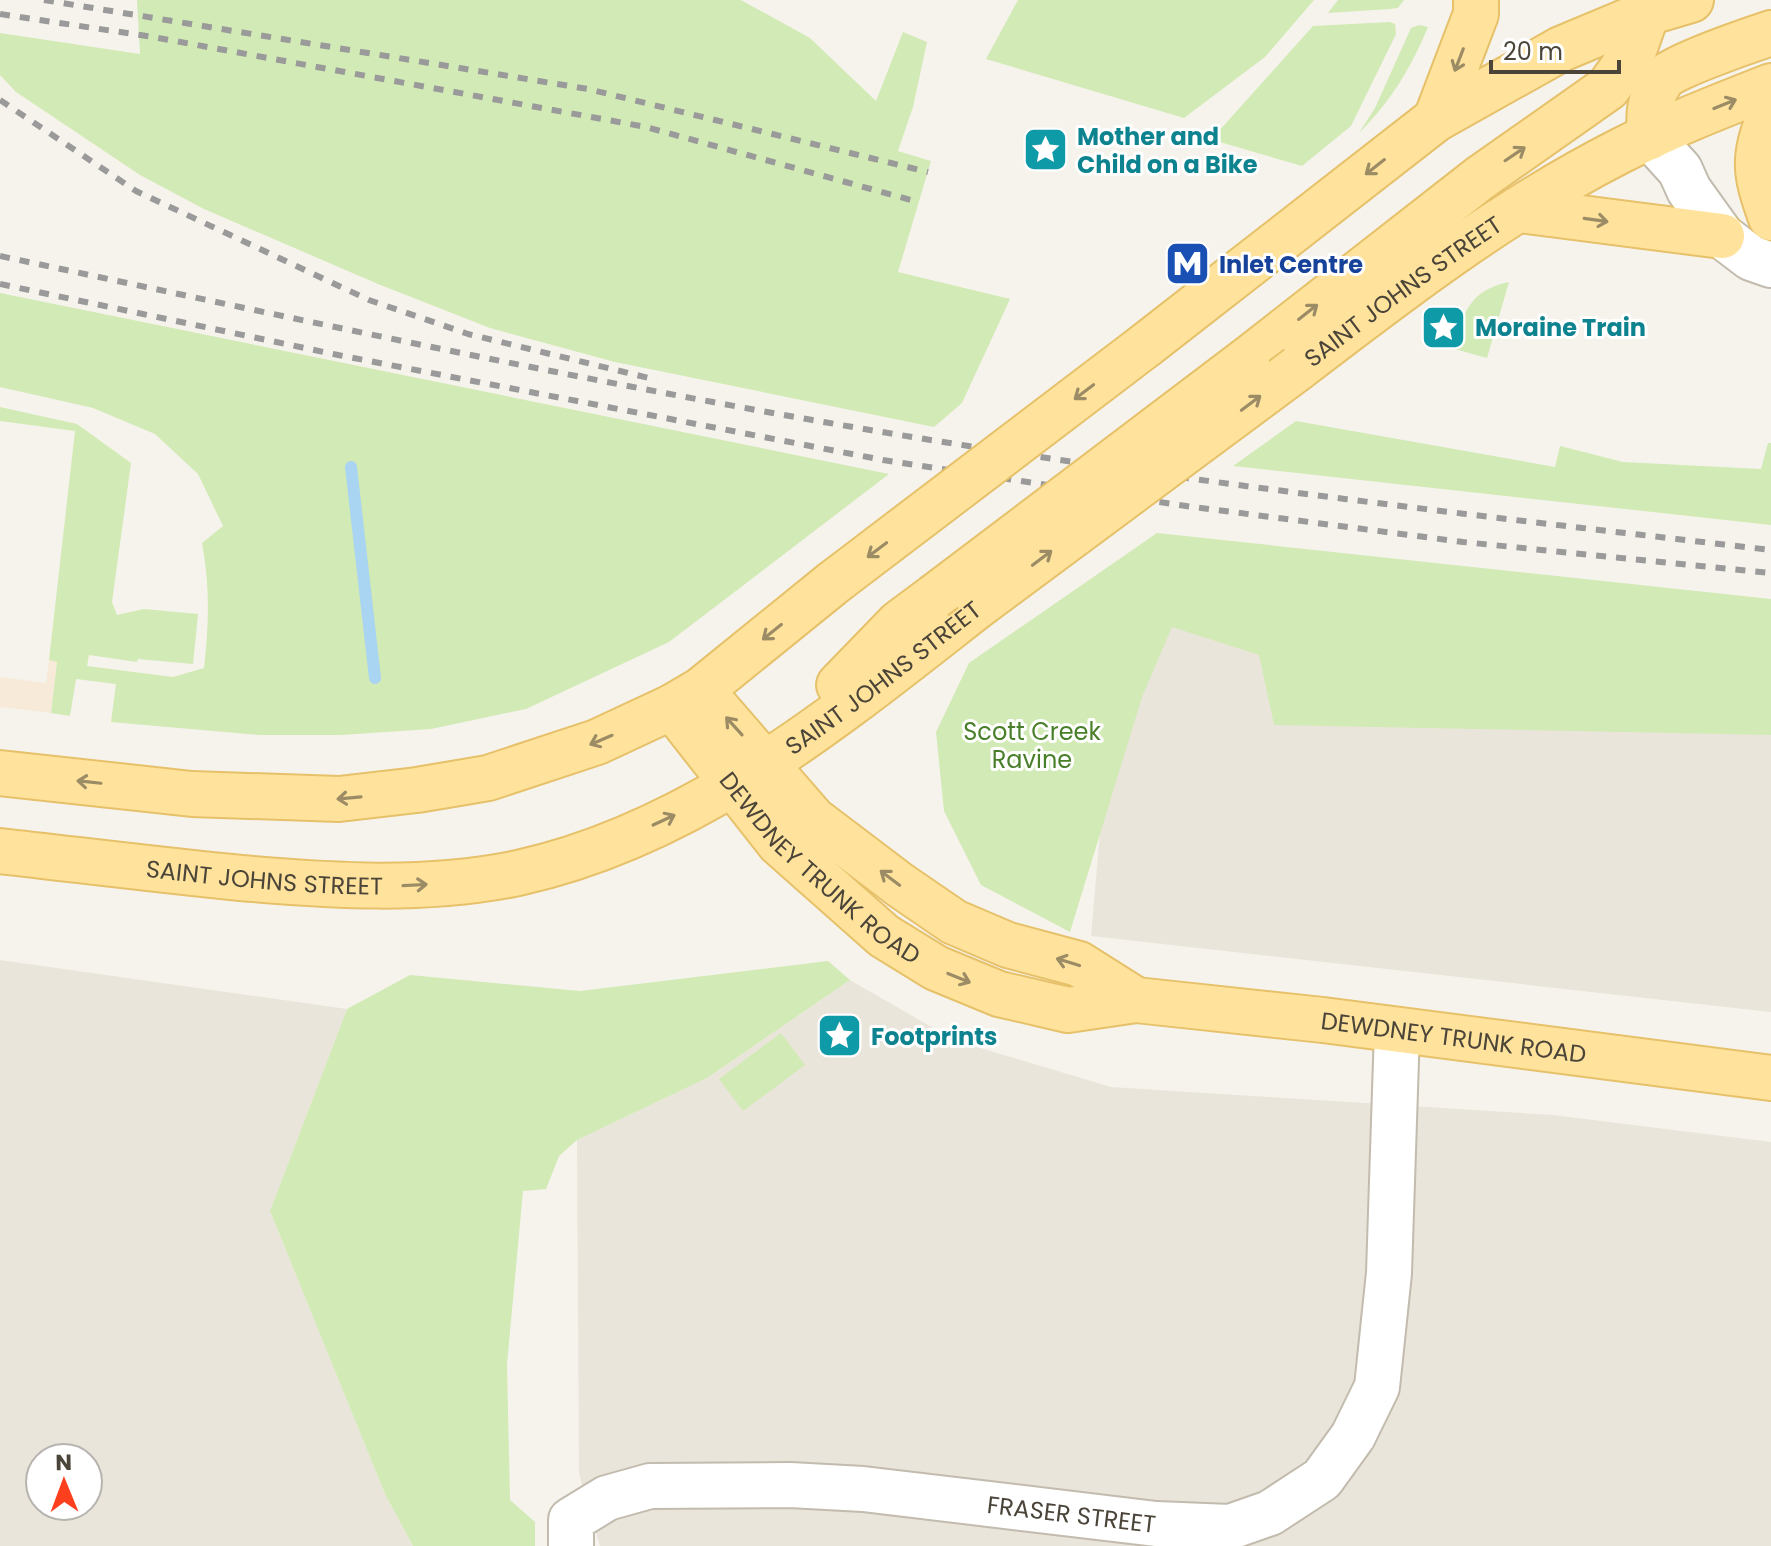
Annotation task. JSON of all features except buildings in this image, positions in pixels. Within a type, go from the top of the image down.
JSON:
[{"type":"main road","points":[[1436,119],[1476,14],[1476,0]]},
{"type":"main road","points":[[0,773],[192,794],[339,799],[488,778],[597,742],[687,699],[1436,119],[1561,49],[1596,15],[1691,0]]},
{"type":"main road","points":[[749,773],[899,623],[1247,360],[1480,178],[1608,88],[1633,53],[1645,6]]},
{"type":"main road","points":[[1645,6],[1664,75]]},
{"type":"main road","points":[[1596,15],[1620,73],[1665,130]]},
{"type":"main road","points":[[1665,130],[1649,108],[1664,75],[1771,33]]},
{"type":"main road","name":"SAINT JOHNS STREET","points":[[0,851],[300,883],[391,886],[453,883],[517,873],[593,850],[670,818],[805,738],[1412,280],[1519,210],[1618,152],[1771,86]]},
{"type":"main road","points":[[1771,111],[1756,160],[1771,218]]},
{"type":"main road","points":[[1519,210],[1722,236]]},
{"type":"main road","name":"DEWDNEY TRUNK ROAD","points":[[687,699],[749,773],[954,922],[1008,945],[1079,964],[1136,1000],[1771,1078]]},
{"type":"street","points":[[1665,130],[1689,190],[1722,236],[1751,258],[1771,265]]},
{"type":"street","name":"FRASER STREET","points":[[571,1546],[571,1520],[607,1498],[650,1486],[790,1485],[863,1489],[1156,1524],[1230,1527],[1270,1513],[1322,1479],[1353,1436],[1377,1387],[1389,1273],[1397,1030]]},
{"type":"shaded area","points":[[1121,591],[1771,666],[1771,1012],[1091,936]]},
{"type":"shaded area","points":[[49,660],[57,662],[51,713],[0,707],[0,677],[46,683]]},
{"type":"shaded area","points":[[0,960],[347,1009],[270,1211],[385,1494],[413,1546],[0,1546]]},
{"type":"shaded area","points":[[850,980],[954,1040],[1111,1087],[1552,1115],[1771,1142],[1771,1546],[600,1546],[579,1474],[577,1140],[707,1078]]},
{"type":"green space","points":[[137,0],[741,0],[810,38],[876,101],[903,32],[927,42],[913,107],[898,151],[931,161],[898,272],[1010,299],[962,403],[934,427],[615,362],[490,328],[378,284],[204,209],[140,175],[16,92],[0,75],[0,33],[140,54]]},
{"type":"green space","points":[[1018,0],[1314,0],[1265,57],[1184,118],[986,59]]},
{"type":"green space","points":[[1338,0],[1404,0],[1398,8],[1328,13]]},
{"type":"green space","points":[[1395,24],[1396,34],[1351,126],[1302,166],[1213,140],[1313,26]]},
{"type":"green space","points":[[1419,25],[1428,27],[1415,56],[1381,109],[1359,133],[1375,108],[1411,28]]},
{"type":"green space","points":[[1509,282],[1487,358],[1451,348],[1465,314],[1476,298],[1484,291]]},
{"type":"green space","points":[[0,293],[889,474],[669,642],[526,709],[431,729],[341,735],[259,735],[111,722],[116,684],[76,679],[70,716],[51,713],[57,662],[49,660],[75,431],[0,421],[0,407],[77,424],[131,463],[112,602],[117,615],[144,609],[198,614],[193,664],[138,659],[137,662],[89,655],[87,666],[173,677],[204,668],[208,605],[202,543],[223,526],[198,474],[155,434],[93,408],[0,387]]},
{"type":"green space","points":[[1296,421],[1555,467],[1560,446],[1623,462],[1761,469],[1768,443],[1771,443],[1771,525],[1233,466]]},
{"type":"green space","name":"Scott Creek Ravine","points":[[1157,533],[1771,599],[1771,735],[1274,725],[1259,655],[1172,627],[1142,697],[1070,932],[981,885],[944,811],[936,732],[969,663]]},
{"type":"green space","points":[[828,961],[850,980],[707,1078],[577,1140],[559,1156],[546,1189],[523,1191],[507,1364],[510,1500],[535,1522],[535,1546],[413,1546],[385,1494],[270,1211],[347,1009],[410,975],[580,991]]},
{"type":"green space","points":[[781,1033],[805,1065],[743,1111],[719,1079]]},
{"type":"waterway","points":[[351,467],[375,678]]},
{"type":"railway","points":[[44,0],[588,89],[928,172]]},
{"type":"railway","points":[[0,14],[153,37],[646,127],[918,202]]},
{"type":"railway","points":[[0,100],[136,191],[369,300],[468,334],[657,380]]},
{"type":"railway","points":[[0,256],[558,372],[894,434],[1222,483],[1771,550]]},
{"type":"railway","points":[[0,284],[338,355],[883,460],[1186,506],[1463,542],[1771,573]]},
{"type":"place","name":"Mother and Child on a Bike","points":[[1046,150]]},
{"type":"place","name":"Inlet Centre","points":[[1188,264]]},
{"type":"place","name":"Moraine Train","points":[[1444,327]]},
{"type":"place","name":"Footprints","points":[[840,1036]]}]
